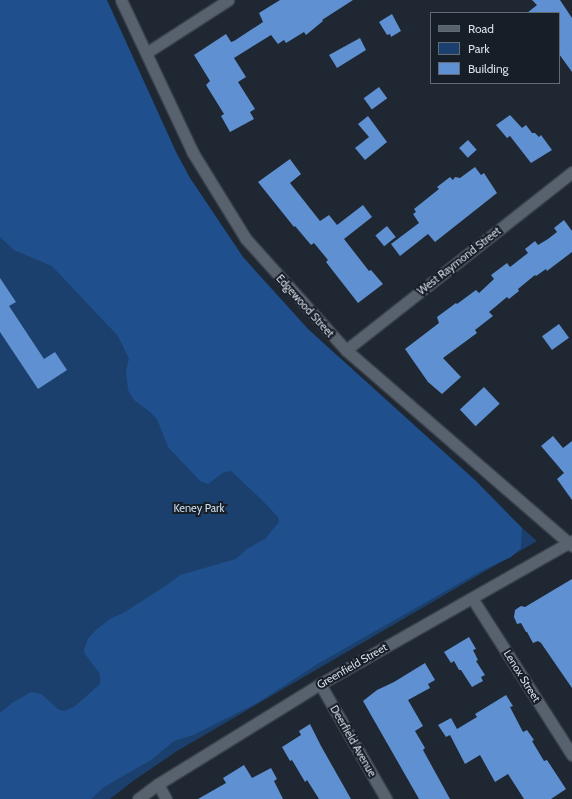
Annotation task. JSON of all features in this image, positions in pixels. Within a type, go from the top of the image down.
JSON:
[{"type":"street","name":"Edgewood Street","points":[[122,0],[193,153],[246,239],[346,350],[571,543]]},
{"type":"street","points":[[146,53],[228,0]]},
{"type":"street","name":"West Raymond Street","points":[[346,350],[572,172]]},
{"type":"street","name":"Greenfield Street","points":[[138,799],[158,784],[320,684],[571,543]]},
{"type":"street","name":"Lenox Street","points":[[472,598],[572,755]]},
{"type":"street","name":"Deerfield Avenue","points":[[320,684],[386,799]]},
{"type":"street","points":[[158,784],[166,799]]},
{"type":"green space","name":"Keney Park","points":[[0,0],[175,156],[215,222],[261,284],[334,363],[537,541],[177,751],[133,781],[110,799],[0,799]]},
{"type":"shaded area","name":"Keney Park","points":[[0,0],[107,0],[176,152],[190,178],[243,257],[308,329],[476,481],[522,528],[521,548],[511,557],[479,572],[319,663],[257,703],[193,735],[174,741],[151,760],[104,787],[91,799],[0,799],[0,713],[12,703],[31,692],[41,694],[59,710],[64,711],[74,707],[100,684],[100,674],[85,654],[84,650],[88,639],[95,631],[110,619],[125,612],[180,575],[236,559],[247,549],[265,539],[279,522],[278,517],[262,500],[231,471],[224,472],[208,484],[200,481],[168,447],[157,419],[134,400],[128,390],[126,370],[129,359],[118,336],[52,266],[14,250],[0,237]]},
{"type":"building","points":[[280,0],[353,0],[322,20],[323,21],[306,35],[304,32],[286,43],[284,40],[278,44],[271,35],[234,58],[246,77],[238,82],[255,109],[250,112],[254,119],[230,132],[221,116],[224,114],[206,85],[210,81],[194,55],[226,34],[231,42],[234,41],[263,22],[259,13]]},
{"type":"building","points":[[532,0],[560,0],[572,18],[572,72],[560,55],[560,12],[528,12],[537,5]]},
{"type":"building","points":[[392,14],[401,31],[391,37],[390,34],[387,35],[379,22]]},
{"type":"building","points":[[360,38],[366,50],[337,68],[329,55]]},
{"type":"building","points":[[379,87],[387,98],[372,109],[364,98]]},
{"type":"building","points":[[510,115],[522,128],[526,125],[532,133],[535,133],[539,137],[541,135],[552,150],[531,163],[510,136],[507,138],[496,125]]},
{"type":"building","points":[[368,116],[387,142],[365,160],[355,148],[369,137],[358,124]]},
{"type":"building","points":[[468,140],[477,150],[468,158],[459,148]]},
{"type":"building","points":[[290,159],[301,174],[290,183],[320,221],[329,215],[337,225],[363,205],[372,217],[344,239],[369,271],[371,270],[383,284],[358,303],[326,262],[328,260],[314,243],[311,245],[295,226],[294,227],[258,182]]},
{"type":"building","points":[[475,167],[481,175],[484,173],[497,193],[435,242],[428,234],[400,256],[391,244],[419,223],[413,214],[416,212],[414,209],[439,189],[437,187],[450,177],[453,180],[455,177],[460,178]]},
{"type":"building","points":[[564,220],[572,231],[572,252],[547,271],[546,269],[536,276],[535,275],[518,289],[519,291],[509,299],[507,297],[489,312],[493,316],[475,330],[477,333],[443,358],[461,377],[442,394],[428,382],[405,349],[439,323],[437,317],[476,290],[479,293],[494,279],[491,275],[507,263],[510,267],[528,253],[525,249],[535,241],[538,245],[557,232],[554,228]]},
{"type":"building","points":[[387,226],[396,237],[384,246],[375,235]]},
{"type":"building","points":[[0,278],[16,302],[9,306],[44,359],[55,352],[67,370],[38,389],[0,332]]},
{"type":"building","points":[[559,324],[569,338],[552,350],[542,336]]},
{"type":"building","points":[[484,387],[500,404],[476,426],[460,410]]},
{"type":"building","points":[[553,436],[563,448],[572,441],[572,500],[557,479],[564,473],[541,446]]},
{"type":"building","points":[[572,579],[572,688],[541,643],[538,641],[533,643],[521,623],[517,624],[514,617],[515,610],[521,606],[525,607]]},
{"type":"building","points":[[469,637],[476,649],[473,650],[478,660],[476,661],[485,675],[481,677],[483,681],[472,687],[454,661],[451,663],[444,652]]},
{"type":"building","points":[[425,663],[435,680],[428,684],[430,688],[408,700],[423,726],[415,731],[425,748],[423,750],[450,799],[419,799],[363,701],[377,690],[394,682]]},
{"type":"building","points":[[506,695],[513,706],[510,707],[523,732],[527,730],[534,740],[532,741],[544,761],[547,760],[566,789],[551,799],[524,799],[508,774],[495,782],[480,755],[465,764],[450,735],[446,737],[438,725],[451,718],[457,729],[477,717],[475,714]]},
{"type":"building","points":[[310,724],[351,799],[319,799],[307,780],[305,782],[292,760],[290,761],[282,747],[301,735],[299,731]]},
{"type":"building","points":[[244,765],[252,778],[271,768],[277,779],[274,781],[283,799],[198,799],[226,783],[223,778]]}]
